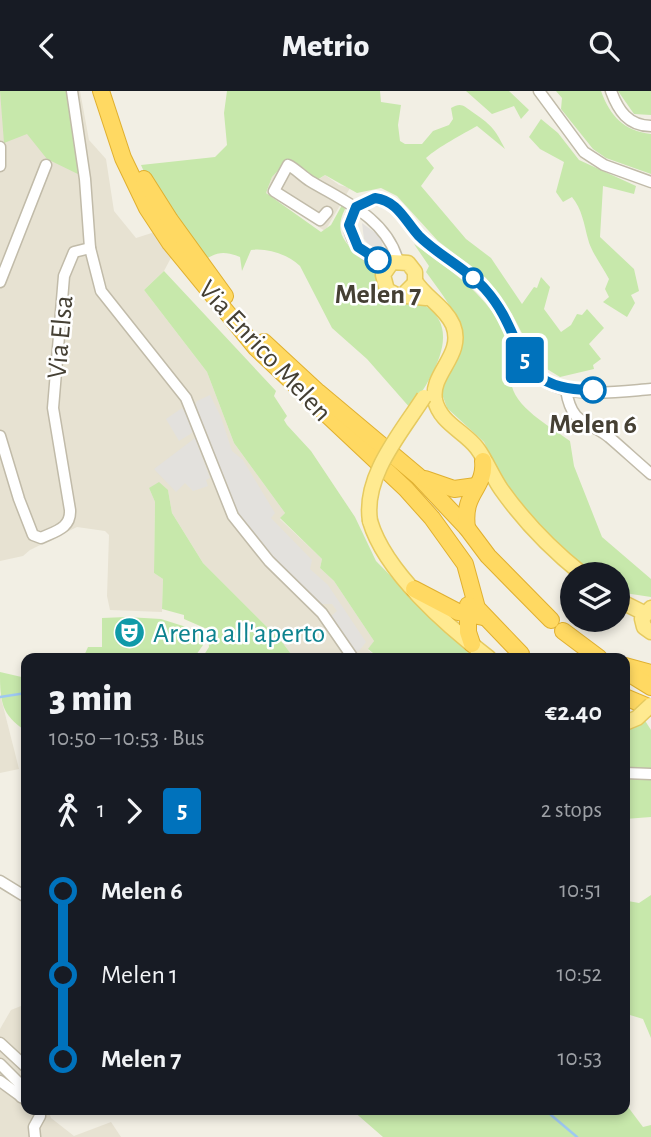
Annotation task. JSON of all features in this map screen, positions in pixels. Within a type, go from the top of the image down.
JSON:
[{"type":"highway","name":"Via Enrico Melen","points":[[101,91],[123,158],[147,208],[170,243],[256,348],[406,489],[432,518],[461,557],[471,582],[474,615]]},
{"type":"highway","name":"Via Enrico Melen","points":[[112,91],[122,129],[146,183],[215,284],[262,339],[293,370],[418,476]]},
{"type":"highway","points":[[467,529],[466,505],[483,475],[483,461]]},
{"type":"highway","points":[[418,476],[446,488],[476,486]]},
{"type":"highway","points":[[418,476],[488,556],[557,625],[593,653]]},
{"type":"highway","points":[[414,589],[474,615],[520,653]]},
{"type":"highway","points":[[472,644],[474,615]]},
{"type":"highway","points":[[630,669],[651,673]]},
{"type":"highway","points":[[630,672],[651,688]]},
{"type":"highway","points":[[630,699],[651,706]]},
{"type":"highway","points":[[630,700],[651,716]]},
{"type":"main road","points":[[426,297],[392,293],[382,280],[384,269],[395,261],[412,267],[415,281],[426,297],[447,316],[455,334],[453,355],[376,474],[368,499],[370,521],[382,552],[414,589],[483,653]]},
{"type":"main road","points":[[405,293],[415,281]]},
{"type":"main road","points":[[437,383],[435,397],[439,411],[475,445],[504,493],[533,527],[569,562]]},
{"type":"main road","points":[[630,604],[648,610],[642,623],[651,632]]},
{"type":"main road","points":[[630,721],[651,706]]},
{"type":"street","points":[[72,91],[85,179],[90,248],[101,291],[186,398],[214,475],[233,516],[269,561],[322,613],[350,653]]},
{"type":"street","points":[[539,91],[584,152],[604,165],[651,182]]},
{"type":"street","points":[[611,91],[626,118],[641,126],[651,126]]},
{"type":"street","points":[[0,147],[0,166]]},
{"type":"street","points":[[0,282],[46,165]]},
{"type":"street","points":[[327,212],[320,220],[274,191],[288,165],[346,201],[383,229],[392,241],[395,261],[367,255]]},
{"type":"street","points":[[382,280],[367,255],[352,239],[349,225],[353,212],[360,204],[381,199],[396,208],[421,238],[489,293],[534,372],[547,384],[566,390],[651,389]]},
{"type":"street","name":"Via Elsa","points":[[0,436],[33,535],[41,538],[66,527],[71,520],[60,440],[52,408],[64,276],[74,252],[90,248]]},
{"type":"street","points":[[566,390],[572,409],[580,420],[605,434],[651,474]]},
{"type":"street","points":[[630,773],[651,774]]},
{"type":"street","points":[[0,881],[21,894]]},
{"type":"street","points":[[0,1043],[21,1062]]},
{"type":"street","points":[[0,1064],[19,1083],[21,1089]]},
{"type":"street","points":[[0,1081],[21,1096]]},
{"type":"street","points":[[34,1137],[34,1127],[40,1115]]},
{"type":"shaded area","points":[[0,91],[80,91],[89,140],[106,159],[114,211],[136,238],[158,231],[173,254],[164,271],[144,290],[207,372],[234,443],[285,513],[280,519],[322,559],[320,568],[334,581],[374,641],[368,650],[372,653],[290,653],[203,563],[172,513],[168,490],[149,488],[155,502],[154,573],[163,579],[162,612],[110,610],[107,596],[109,535],[105,531],[77,527],[23,556],[0,561]]},
{"type":"shaded area","points":[[287,160],[318,180],[325,175],[339,185],[350,188],[325,231],[266,193],[272,177]]},
{"type":"shaded area","points":[[362,223],[381,237],[384,254],[379,256],[364,239]]},
{"type":"shaded area","points":[[210,395],[221,417],[232,451],[243,460],[275,513],[271,518],[312,560],[310,569],[328,585],[366,642],[359,651],[354,653],[330,617],[337,611],[332,604],[319,604],[272,559],[235,514],[195,405],[197,401]]},
{"type":"shaded area","points":[[182,408],[193,426],[192,433],[179,441],[166,419]]},
{"type":"shaded area","points":[[195,438],[210,478],[206,480],[208,486],[193,491],[185,483],[176,492],[154,469]]},
{"type":"shaded area","points":[[0,694],[19,769],[0,773]]},
{"type":"shaded area","points":[[21,1006],[21,1115],[50,1115],[74,1136],[111,1122],[121,1137],[0,1137],[0,1029],[11,1010]]},
{"type":"green space","points":[[0,91],[67,91],[82,176],[47,159],[27,134],[4,143]]},
{"type":"green space","points":[[227,91],[380,91],[381,102],[401,105],[398,125],[400,141],[405,144],[422,144],[433,131],[449,125],[453,119],[451,108],[457,105],[464,106],[483,120],[495,131],[505,149],[477,126],[426,158],[434,168],[421,186],[466,239],[491,258],[522,304],[534,287],[537,288],[541,277],[550,287],[544,309],[561,332],[571,325],[577,314],[582,315],[587,309],[604,328],[589,344],[601,359],[593,365],[594,369],[560,377],[547,369],[533,354],[537,349],[527,343],[512,314],[486,278],[438,241],[397,196],[381,188],[357,193],[325,175],[317,180],[287,161],[272,177],[266,193],[321,232],[331,225],[342,205],[345,209],[340,229],[343,237],[373,270],[384,295],[396,302],[424,305],[436,316],[442,328],[440,356],[411,409],[367,359],[332,328],[300,266],[295,262],[277,253],[251,250],[242,271],[240,257],[229,253],[215,254],[201,263],[153,192],[141,165],[215,157],[227,145],[224,113]]},
{"type":"green space","points":[[466,91],[509,91],[529,110],[521,119],[514,106],[492,114]]},
{"type":"green space","points":[[556,91],[601,91],[619,121],[633,130],[651,134],[651,174],[606,158],[593,149],[561,109],[562,98]]},
{"type":"green space","points":[[618,91],[651,91],[651,115],[634,114]]},
{"type":"green space","points":[[541,119],[558,133],[579,160],[636,186],[634,194],[603,186],[600,237],[634,269],[639,291],[631,295],[635,303],[627,317],[603,302],[609,297],[605,289],[609,279],[594,254],[572,197],[563,202],[556,192],[564,162],[540,149],[529,137]]},
{"type":"green space","points":[[414,244],[466,283],[497,318],[509,344],[513,390],[525,407],[570,441],[574,466],[602,537],[651,579],[651,597],[630,594],[630,562],[578,562],[567,553],[508,493],[484,442],[447,408],[441,391],[455,354],[458,328],[449,305],[426,272],[429,266]]},
{"type":"green space","points":[[164,271],[276,391],[274,396],[287,416],[284,420],[311,451],[355,517],[376,561],[450,636],[471,653],[373,653],[368,649],[374,641],[334,581],[320,568],[322,559],[280,518],[285,513],[234,443],[207,372],[144,290]]},
{"type":"green space","points":[[159,482],[168,490],[172,513],[203,563],[290,653],[205,653],[209,647],[207,629],[184,619],[184,615],[162,609],[163,579],[154,573],[155,502],[149,488]]},
{"type":"green space","points":[[102,618],[161,619],[202,632],[203,645],[197,653],[85,653],[88,647],[102,647]]},
{"type":"green space","points":[[0,672],[21,677],[21,727],[7,713],[1,691]]},
{"type":"green space","points":[[644,719],[651,730],[651,770],[630,770],[630,725]]},
{"type":"green space","points":[[630,778],[651,778],[651,817],[630,819]]},
{"type":"green space","points":[[651,895],[651,1038],[643,1019],[630,1015],[630,901],[639,903]]},
{"type":"green space","points":[[630,1110],[643,1127],[651,1125],[651,1137],[383,1137],[358,1115],[630,1115]]},
{"type":"waterway","points":[[0,697],[21,694]]},
{"type":"waterway","points":[[551,1115],[577,1137]]},
{"type":"bus line","name":"5","points":[[378,260],[358,247],[349,230],[351,216],[356,207],[375,198],[401,212],[421,238],[484,288],[501,310],[528,366],[539,377],[556,388],[593,390]]},
{"type":"place","name":"Melen 7","points":[[378,260]]},
{"type":"place","name":"Melen 6","points":[[593,390]]},
{"type":"place","name":"Arena all'aperto","points":[[130,632]]}]
